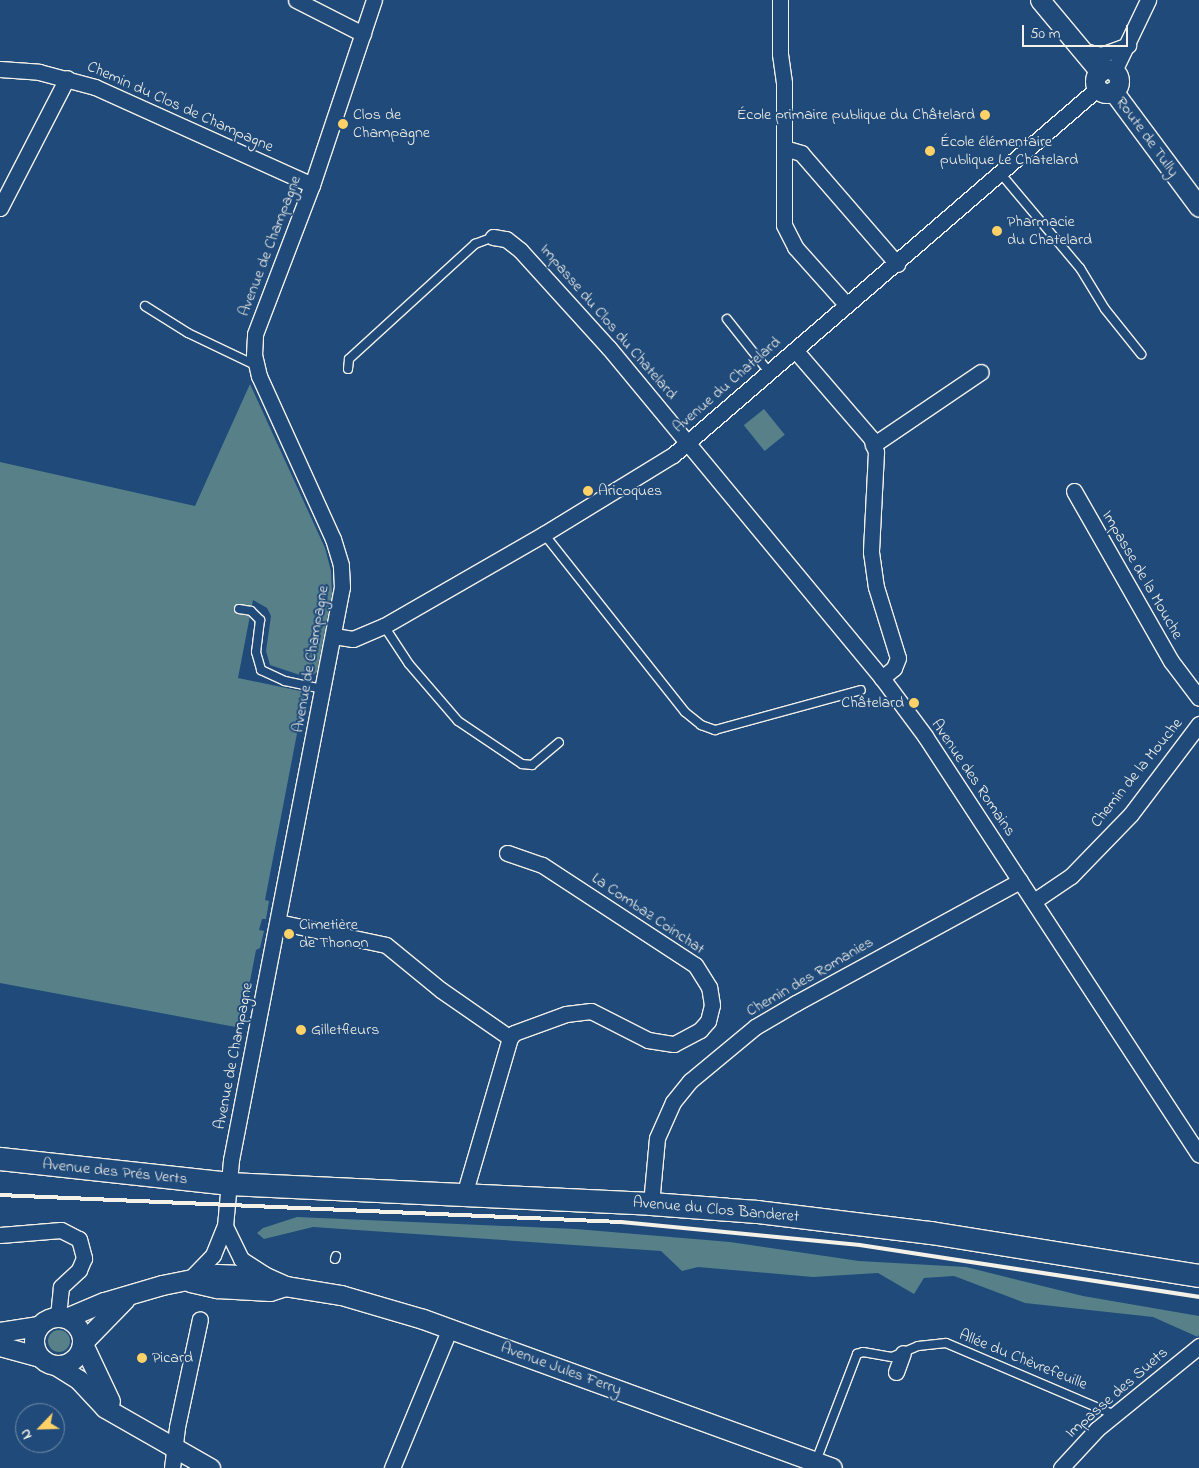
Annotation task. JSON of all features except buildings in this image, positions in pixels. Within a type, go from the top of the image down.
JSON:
[{"type":"main road","name":"Avenue des Prés Verts","points":[[0,1159],[229,1184]]},
{"type":"main road","name":"Avenue du Clos Banderet","points":[[229,1184],[651,1204],[757,1212],[931,1233],[1199,1276]]},
{"type":"street","points":[[296,0],[363,34]]},
{"type":"street","name":"Avenue de Champagne","points":[[188,1281],[213,1255],[225,1226],[232,1156],[324,689],[342,587],[339,558],[256,365],[254,345],[258,323],[312,185],[374,0]]},
{"type":"street","points":[[780,0],[784,148],[783,218],[786,232],[795,247],[846,304]]},
{"type":"street","name":"Route de Tully","points":[[1040,0],[1084,51],[1199,208]]},
{"type":"street","points":[[1106,80],[1128,45],[1148,0]]},
{"type":"street","points":[[1084,51],[1101,55],[1128,45]]},
{"type":"street","name":"Chemin du Clos de Champagne","points":[[0,69],[67,78],[109,92],[312,185]]},
{"type":"street","points":[[0,208],[67,78]]},
{"type":"street","name":"Avenue du Chatelard","points":[[334,636],[360,637],[384,626],[544,534],[673,455],[846,304],[898,264],[1106,80]]},
{"type":"street","points":[[784,148],[802,154],[898,264]]},
{"type":"street","name":"Impasse du Clos du Chatelard","points":[[493,237],[506,239],[528,258],[689,442]]},
{"type":"street","points":[[795,350],[874,444],[877,460],[871,552],[876,587],[898,658],[894,668],[882,678]]},
{"type":"street","points":[[874,444],[981,372]]},
{"type":"street","name":"Avenue des Romains","points":[[689,442],[882,678],[925,736],[1199,1154]]},
{"type":"street","name":"Impasse de la Mouche","points":[[1074,492],[1171,661],[1199,698]]},
{"type":"street","name":"Chemin de la Mouche","points":[[1034,901],[1072,876],[1132,814],[1199,724]]},
{"type":"street","name":"La Combaz Coinchat","points":[[508,853],[542,865],[695,965],[709,986],[712,1005],[708,1021],[700,1030],[674,1044],[648,1040],[591,1011],[566,1014],[514,1033],[510,1038]]},
{"type":"street","name":"Chemin des Romanies","points":[[651,1204],[657,1138],[662,1122],[673,1102],[696,1075],[755,1027],[1020,881]]},
{"type":"street","points":[[278,922],[386,945],[434,985],[510,1038],[464,1195]]},
{"type":"street","points":[[225,1226],[241,1259],[278,1282]]},
{"type":"street","points":[[0,1234],[61,1230],[79,1239],[84,1258],[79,1270],[61,1287],[62,1317]]},
{"type":"street","name":"Avenue Jules Ferry","points":[[62,1317],[104,1302],[125,1299],[162,1285],[188,1281],[217,1288],[270,1291],[278,1282],[369,1302],[450,1328],[824,1465]]},
{"type":"street","name":"Avenue Jules Ferry","points":[[83,1343],[125,1299]]},
{"type":"street","points":[[0,1332],[39,1326],[62,1317]]},
{"type":"street","points":[[62,1317],[80,1329],[83,1343],[102,1390],[130,1422]]},
{"type":"street","points":[[172,1468],[174,1447],[200,1319]]},
{"type":"street","points":[[39,1326],[34,1342],[48,1361]]},
{"type":"street","points":[[392,1468],[450,1328]]},
{"type":"street","points":[[48,1361],[72,1361],[83,1343]]},
{"type":"street","points":[[0,1346],[48,1361],[79,1380],[105,1408],[210,1468]]},
{"type":"street","name":"Impasse des Suets","points":[[1061,1468],[1115,1415],[1199,1346]]},
{"type":"street","points":[[896,1372],[903,1353]]},
{"type":"lane","points":[[1000,174],[1080,268],[1105,309],[1142,354]]},
{"type":"lane","points":[[348,369],[349,358],[475,244],[493,237]]},
{"type":"lane","points":[[145,306],[188,333],[256,365]]},
{"type":"lane","points":[[727,319],[769,372]]},
{"type":"lane","points":[[544,534],[685,712],[701,725],[715,730],[861,690]]},
{"type":"lane","points":[[239,608],[251,611],[260,620],[256,652],[261,670],[285,681],[324,689]]},
{"type":"lane","points":[[384,626],[409,664],[458,721],[522,764],[532,765],[559,742]]},
{"type":"lane","name":"Allée du Chèvrefeuille","points":[[824,1465],[857,1354],[863,1352],[883,1358],[903,1353],[918,1346],[946,1343],[1115,1415]]},
{"type":"green space","points":[[250,384],[325,548],[331,571],[332,594],[317,672],[309,678],[270,665],[266,651],[271,616],[267,608],[253,600],[238,678],[305,692],[265,900],[269,901],[266,919],[262,919],[259,930],[264,931],[260,948],[256,950],[241,1028],[0,983],[0,462],[195,506]]},
{"type":"green space","points":[[764,409],[785,435],[765,451],[744,425]]},
{"type":"green space","points":[[297,1217],[576,1229],[730,1242],[859,1261],[966,1267],[1083,1296],[1199,1316],[1199,1334],[1198,1337],[1153,1317],[1025,1303],[954,1276],[924,1278],[914,1294],[878,1273],[813,1277],[698,1267],[682,1271],[661,1251],[313,1227],[264,1239],[257,1233],[263,1228]]},
{"type":"green space","points":[[55,1330],[63,1330],[70,1337],[70,1345],[63,1352],[55,1352],[48,1345],[48,1337]]},
{"type":"railway","points":[[0,1195],[621,1222],[860,1245],[1199,1297]]},
{"type":"place","name":"École primaire publique du Châtelard","points":[[985,115]]},
{"type":"place","name":"Clos de Champagne","points":[[343,124]]},
{"type":"place","name":"École élémentaire publique Le Chatelard","points":[[930,151]]},
{"type":"place","name":"Pharmacie du Chatelard","points":[[997,231]]},
{"type":"place","name":"Aricoques","points":[[588,491]]},
{"type":"place","name":"Châtelard","points":[[914,703]]},
{"type":"place","name":"Cimetière de Thonon","points":[[289,934]]},
{"type":"place","name":"Gilletfleurs","points":[[301,1030]]},
{"type":"place","name":"Picard","points":[[142,1358]]}]
